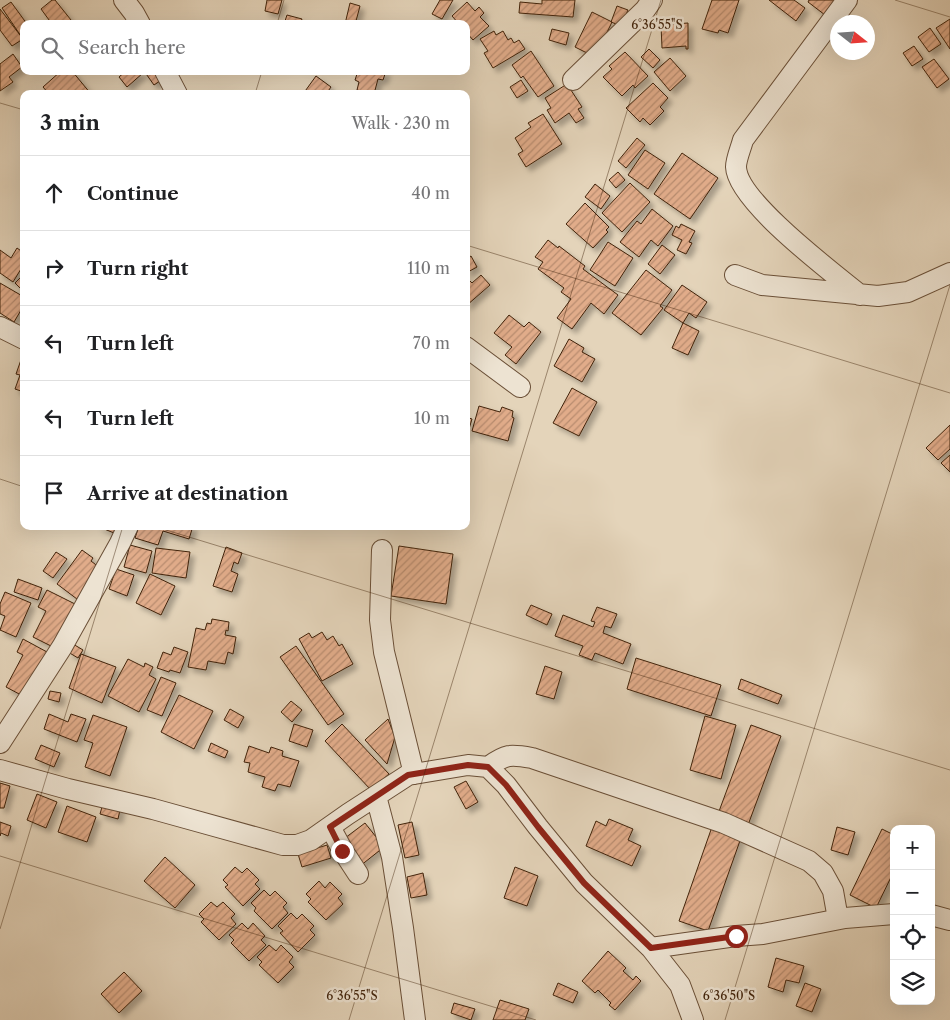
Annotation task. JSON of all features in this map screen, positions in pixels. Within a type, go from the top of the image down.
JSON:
[{"type":"street","points":[[124,0],[137,20]]},
{"type":"street","points":[[573,80],[646,10],[652,0]]},
{"type":"street","points":[[847,0],[743,140],[736,167],[742,187],[758,208],[860,295]]},
{"type":"street","points":[[167,75],[175,90]]},
{"type":"street","points":[[734,275],[762,285],[886,296],[908,292],[950,273]]},
{"type":"street","points":[[0,327],[20,337]]},
{"type":"street","points":[[470,350],[520,387]]},
{"type":"street","points":[[0,744],[62,648],[126,530]]},
{"type":"street","points":[[382,550],[380,620],[384,652],[414,774]]},
{"type":"street","points":[[488,767],[502,757],[516,755],[532,758],[724,823],[808,862],[822,872],[833,891],[838,919]]},
{"type":"street","points":[[0,770],[283,845],[297,845],[311,840],[408,775],[468,765],[488,767],[506,785],[584,883],[651,948],[680,986],[691,1013],[675,1020]]},
{"type":"street","points":[[376,796],[392,857],[415,1020]]},
{"type":"street","points":[[330,827],[342,851],[358,874]]},
{"type":"street","points":[[651,948],[763,934],[838,919],[890,914]]},
{"type":"street","points":[[935,916],[950,920]]},
{"type":"building","points":[[52,0],[55,0],[71,20],[49,20],[41,9]]},
{"type":"building","points":[[267,0],[282,0],[278,14],[265,11]]},
{"type":"building","points":[[440,0],[453,0],[442,19],[432,14]]},
{"type":"building","points":[[542,0],[575,0],[573,17],[519,13],[520,2],[542,4]]},
{"type":"building","points":[[712,0],[739,0],[728,33],[719,30],[718,33],[702,29]]},
{"type":"building","points":[[769,0],[794,0],[805,8],[796,21]]},
{"type":"building","points":[[809,0],[842,0],[829,18],[808,2]]},
{"type":"building","points":[[11,2],[24,20],[20,20],[20,35],[2,8]]},
{"type":"building","points":[[467,2],[475,11],[479,7],[484,13],[480,17],[489,26],[473,40],[470,37],[470,20],[456,20],[452,16]]},
{"type":"building","points":[[350,3],[360,6],[356,20],[346,20]]},
{"type":"building","points":[[617,6],[628,10],[621,26],[611,22]]},
{"type":"building","points":[[0,9],[20,35],[20,41],[12,46],[0,30]]},
{"type":"building","points":[[592,12],[612,22],[595,57],[575,47]]},
{"type":"building","points":[[287,15],[302,19],[302,20],[285,20]]},
{"type":"building","points":[[950,19],[950,49],[936,28]]},
{"type":"building","points":[[688,23],[688,49],[686,49],[686,46],[662,48],[661,25]]},
{"type":"building","points":[[930,28],[941,44],[929,52],[918,37]]},
{"type":"building","points":[[552,29],[569,33],[566,45],[549,40]]},
{"type":"building","points":[[494,31],[496,35],[503,31],[508,40],[511,38],[514,43],[519,40],[525,49],[493,68],[484,53],[488,51],[480,39]]},
{"type":"building","points":[[914,46],[923,59],[912,66],[903,53]]},
{"type":"building","points":[[649,49],[660,60],[653,68],[641,57]]},
{"type":"building","points":[[531,51],[554,86],[538,97],[523,76],[521,78],[512,65]]},
{"type":"building","points":[[625,52],[648,76],[635,88],[633,85],[622,96],[603,77],[612,69],[609,66]]},
{"type":"building","points":[[13,54],[20,64],[20,69],[9,77],[13,82],[0,91],[0,64]]},
{"type":"building","points":[[670,58],[686,76],[670,91],[654,72]]},
{"type":"building","points":[[934,59],[949,79],[937,88],[922,67]]},
{"type":"building","points":[[56,75],[75,75],[88,90],[46,90],[43,87]]},
{"type":"building","points":[[121,75],[141,75],[127,87],[119,77]]},
{"type":"building","points":[[147,75],[160,75],[163,79],[154,85]]},
{"type":"building","points":[[357,75],[385,75],[383,80],[378,79],[375,90],[357,90],[359,82],[355,80]]},
{"type":"building","points":[[316,76],[331,87],[329,90],[306,90]]},
{"type":"building","points":[[521,80],[528,91],[517,98],[510,87]]},
{"type":"building","points":[[653,83],[668,98],[660,107],[664,111],[650,125],[643,118],[640,122],[626,108]]},
{"type":"building","points":[[567,84],[582,107],[578,109],[584,118],[576,123],[569,113],[555,123],[547,110],[551,108],[545,98]]},
{"type":"building","points":[[543,114],[562,144],[526,167],[518,154],[523,151],[515,138],[531,127],[528,123]]},
{"type":"building","points":[[637,138],[645,145],[626,168],[618,161]]},
{"type":"building","points":[[645,150],[665,163],[648,189],[628,175]]},
{"type":"building","points":[[682,153],[718,178],[690,219],[654,194]]},
{"type":"building","points":[[618,172],[625,180],[616,188],[609,180]]},
{"type":"building","points":[[630,183],[650,202],[622,232],[602,213]]},
{"type":"building","points":[[595,184],[610,196],[601,209],[585,197]]},
{"type":"building","points":[[585,203],[609,227],[606,230],[608,232],[593,248],[566,224]]},
{"type":"building","points":[[652,209],[673,226],[658,246],[651,240],[639,257],[620,242],[637,221],[641,224]]},
{"type":"building","points":[[681,224],[695,231],[689,242],[692,243],[686,254],[677,250],[682,240],[672,235],[676,226],[679,228]]},
{"type":"building","points":[[548,240],[585,266],[583,269],[618,295],[604,314],[591,303],[572,329],[557,318],[571,299],[561,292],[564,288],[538,269],[543,262],[535,257]]},
{"type":"building","points":[[608,242],[633,258],[615,286],[590,270]]},
{"type":"building","points":[[662,245],[675,255],[660,274],[648,264]]},
{"type":"building","points":[[17,248],[20,250],[20,271],[13,282],[0,273],[0,250],[11,258]]},
{"type":"building","points":[[470,257],[477,267],[470,271]]},
{"type":"building","points":[[646,270],[672,290],[660,306],[663,308],[641,335],[612,313]]},
{"type":"building","points":[[481,275],[490,285],[470,302],[470,281],[472,283]]},
{"type":"building","points":[[20,278],[20,288],[15,283]]},
{"type":"building","points":[[0,283],[20,295],[20,312],[14,322],[0,313]]},
{"type":"building","points":[[682,285],[707,302],[696,318],[689,313],[683,323],[664,310]]},
{"type":"building","points":[[509,315],[524,327],[529,322],[541,332],[516,364],[505,355],[512,347],[494,333]]},
{"type":"building","points":[[683,323],[699,331],[688,355],[672,348]]},
{"type":"building","points":[[569,339],[584,348],[582,352],[595,359],[582,382],[554,366]]},
{"type":"building","points":[[20,363],[20,375],[16,374]]},
{"type":"building","points":[[20,375],[20,391],[15,389]]},
{"type":"building","points":[[572,388],[597,402],[579,436],[553,423]]},
{"type":"building","points":[[479,406],[500,412],[502,407],[513,411],[512,417],[514,418],[508,441],[472,431]]},
{"type":"building","points":[[950,425],[950,449],[938,460],[926,448]]},
{"type":"building","points":[[950,455],[950,472],[941,463]]},
{"type":"building","points":[[138,530],[192,530],[189,539],[163,531],[158,545],[135,538]]},
{"type":"building","points":[[130,545],[152,551],[146,573],[124,567]]},
{"type":"building","points":[[399,546],[453,554],[446,604],[391,596]]},
{"type":"building","points":[[226,547],[242,553],[238,564],[234,562],[231,571],[238,574],[232,592],[213,586]]},
{"type":"building","points":[[156,548],[190,552],[186,578],[152,573]]},
{"type":"building","points":[[82,550],[93,558],[91,561],[100,568],[77,599],[57,584]]},
{"type":"building","points":[[56,552],[67,559],[53,578],[43,571]]},
{"type":"building","points":[[116,569],[134,575],[127,596],[109,589]]},
{"type":"building","points":[[150,574],[175,586],[161,615],[136,603]]},
{"type":"building","points":[[18,579],[42,588],[38,600],[14,592]]},
{"type":"building","points":[[47,590],[75,604],[53,647],[33,637],[46,611],[38,607]]},
{"type":"building","points":[[5,592],[31,603],[16,637],[0,630],[5,616],[0,614],[0,604]]},
{"type":"building","points":[[531,605],[552,614],[547,625],[526,615]]},
{"type":"building","points":[[597,607],[617,614],[611,628],[605,626],[603,633],[631,644],[623,664],[595,653],[592,660],[579,655],[583,646],[555,636],[563,615],[593,627],[595,622],[591,621]]},
{"type":"building","points":[[212,619],[229,622],[228,631],[226,630],[225,635],[236,637],[233,654],[228,652],[225,664],[208,661],[206,670],[188,667],[196,628],[205,630],[207,623],[211,624]]},
{"type":"building","points":[[322,632],[327,640],[333,636],[339,646],[342,644],[353,664],[322,681],[299,639],[309,633],[312,638]]},
{"type":"building","points":[[23,639],[47,652],[23,696],[6,687],[23,655],[17,652]]},
{"type":"building","points":[[73,644],[83,650],[78,658],[68,652]]},
{"type":"building","points":[[296,646],[344,714],[328,725],[280,657]]},
{"type":"building","points":[[174,647],[188,652],[180,673],[157,668],[163,652],[171,655]]},
{"type":"building","points":[[81,654],[116,667],[102,703],[69,688]]},
{"type":"building","points":[[636,658],[721,685],[711,716],[627,689]]},
{"type":"building","points":[[128,659],[144,667],[145,663],[153,667],[149,675],[156,679],[139,712],[108,696]]},
{"type":"building","points":[[545,666],[562,672],[554,699],[536,694]]},
{"type":"building","points":[[161,677],[176,683],[162,716],[147,710]]},
{"type":"building","points":[[741,679],[782,695],[778,704],[738,689]]},
{"type":"building","points":[[50,691],[61,693],[59,702],[48,699]]},
{"type":"building","points":[[179,695],[213,711],[194,749],[161,732]]},
{"type":"building","points":[[291,701],[302,710],[292,722],[281,712]]},
{"type":"building","points":[[230,709],[244,717],[238,728],[224,720]]},
{"type":"building","points":[[49,714],[68,722],[71,714],[86,719],[77,742],[44,729]]},
{"type":"building","points":[[93,715],[127,727],[110,776],[85,767],[93,743],[84,740]]},
{"type":"building","points":[[705,716],[736,725],[721,779],[690,770]]},
{"type":"building","points":[[388,719],[395,737],[387,764],[365,740]]},
{"type":"building","points":[[294,724],[313,730],[307,747],[289,741]]},
{"type":"building","points":[[342,724],[389,774],[371,790],[325,741]]},
{"type":"building","points":[[751,725],[781,736],[748,825],[718,814]]},
{"type":"building","points":[[211,743],[228,751],[225,758],[208,751]]},
{"type":"building","points":[[41,745],[60,753],[54,767],[35,759]]},
{"type":"building","points":[[249,746],[269,753],[271,747],[283,751],[282,756],[299,761],[290,787],[278,784],[275,791],[262,787],[265,777],[248,772],[250,763],[244,762]]},
{"type":"building","points":[[466,781],[478,802],[466,809],[454,787]]},
{"type":"building","points":[[0,783],[10,786],[4,808],[0,808]]},
{"type":"building","points":[[37,794],[57,802],[46,828],[27,820]]},
{"type":"building","points":[[104,800],[121,805],[118,819],[100,814]]},
{"type":"building","points":[[67,806],[96,817],[87,842],[58,832]]},
{"type":"building","points":[[609,819],[633,829],[628,840],[641,846],[632,866],[586,846],[596,821],[606,826]]},
{"type":"building","points":[[0,822],[11,826],[8,836],[1,833],[0,836]]},
{"type":"building","points":[[412,822],[419,855],[405,858],[398,825]]},
{"type":"building","points":[[365,823],[384,847],[360,866],[341,841]]},
{"type":"building","points":[[713,824],[742,835],[708,931],[679,921]]},
{"type":"building","points":[[837,827],[855,832],[848,855],[831,850]]},
{"type":"building","points":[[882,829],[890,833],[890,879],[876,908],[850,895]]},
{"type":"building","points":[[327,845],[331,858],[302,867],[298,854]]},
{"type":"building","points":[[165,857],[195,885],[175,908],[144,881]]},
{"type":"building","points":[[235,867],[242,873],[247,868],[259,880],[255,884],[260,889],[243,906],[225,887],[228,885],[223,880]]},
{"type":"building","points":[[515,867],[538,876],[527,906],[504,898]]},
{"type":"building","points":[[423,873],[427,895],[411,898],[407,877]]},
{"type":"building","points":[[319,881],[325,888],[330,882],[342,894],[338,898],[343,904],[326,920],[308,902],[311,899],[306,894]]},
{"type":"building","points":[[264,890],[270,896],[275,891],[287,903],[283,907],[288,913],[272,929],[254,911],[256,908],[251,903]]},
{"type":"building","points":[[211,902],[217,907],[223,902],[235,914],[231,918],[236,924],[219,940],[201,922],[204,919],[199,914]]},
{"type":"building","points":[[291,913],[297,919],[302,914],[314,926],[310,930],[315,935],[298,952],[280,933],[283,931],[278,926]]},
{"type":"building","points":[[242,923],[248,929],[253,923],[265,936],[261,940],[266,945],[249,961],[231,943],[234,940],[229,935]]},
{"type":"building","points":[[269,945],[276,951],[281,945],[293,957],[289,962],[294,967],[278,983],[259,965],[262,962],[257,957]]},
{"type":"building","points":[[608,951],[626,968],[623,971],[633,980],[636,976],[641,981],[615,1010],[598,990],[595,993],[582,981]]},
{"type":"building","points":[[776,958],[804,966],[799,983],[786,980],[783,992],[768,987]]},
{"type":"building","points":[[124,972],[142,991],[119,1013],[101,994]]},
{"type":"building","points":[[558,983],[578,992],[573,1003],[553,995]]},
{"type":"building","points":[[805,983],[821,989],[812,1012],[796,1006]]},
{"type":"building","points":[[500,1000],[529,1009],[525,1020],[493,1020]]},
{"type":"building","points":[[454,1003],[475,1009],[471,1020],[451,1013]]},
{"type":"route","points":[[342,851],[330,827],[408,775],[468,765],[488,767],[506,785],[584,883],[651,948],[736,936]]}]
